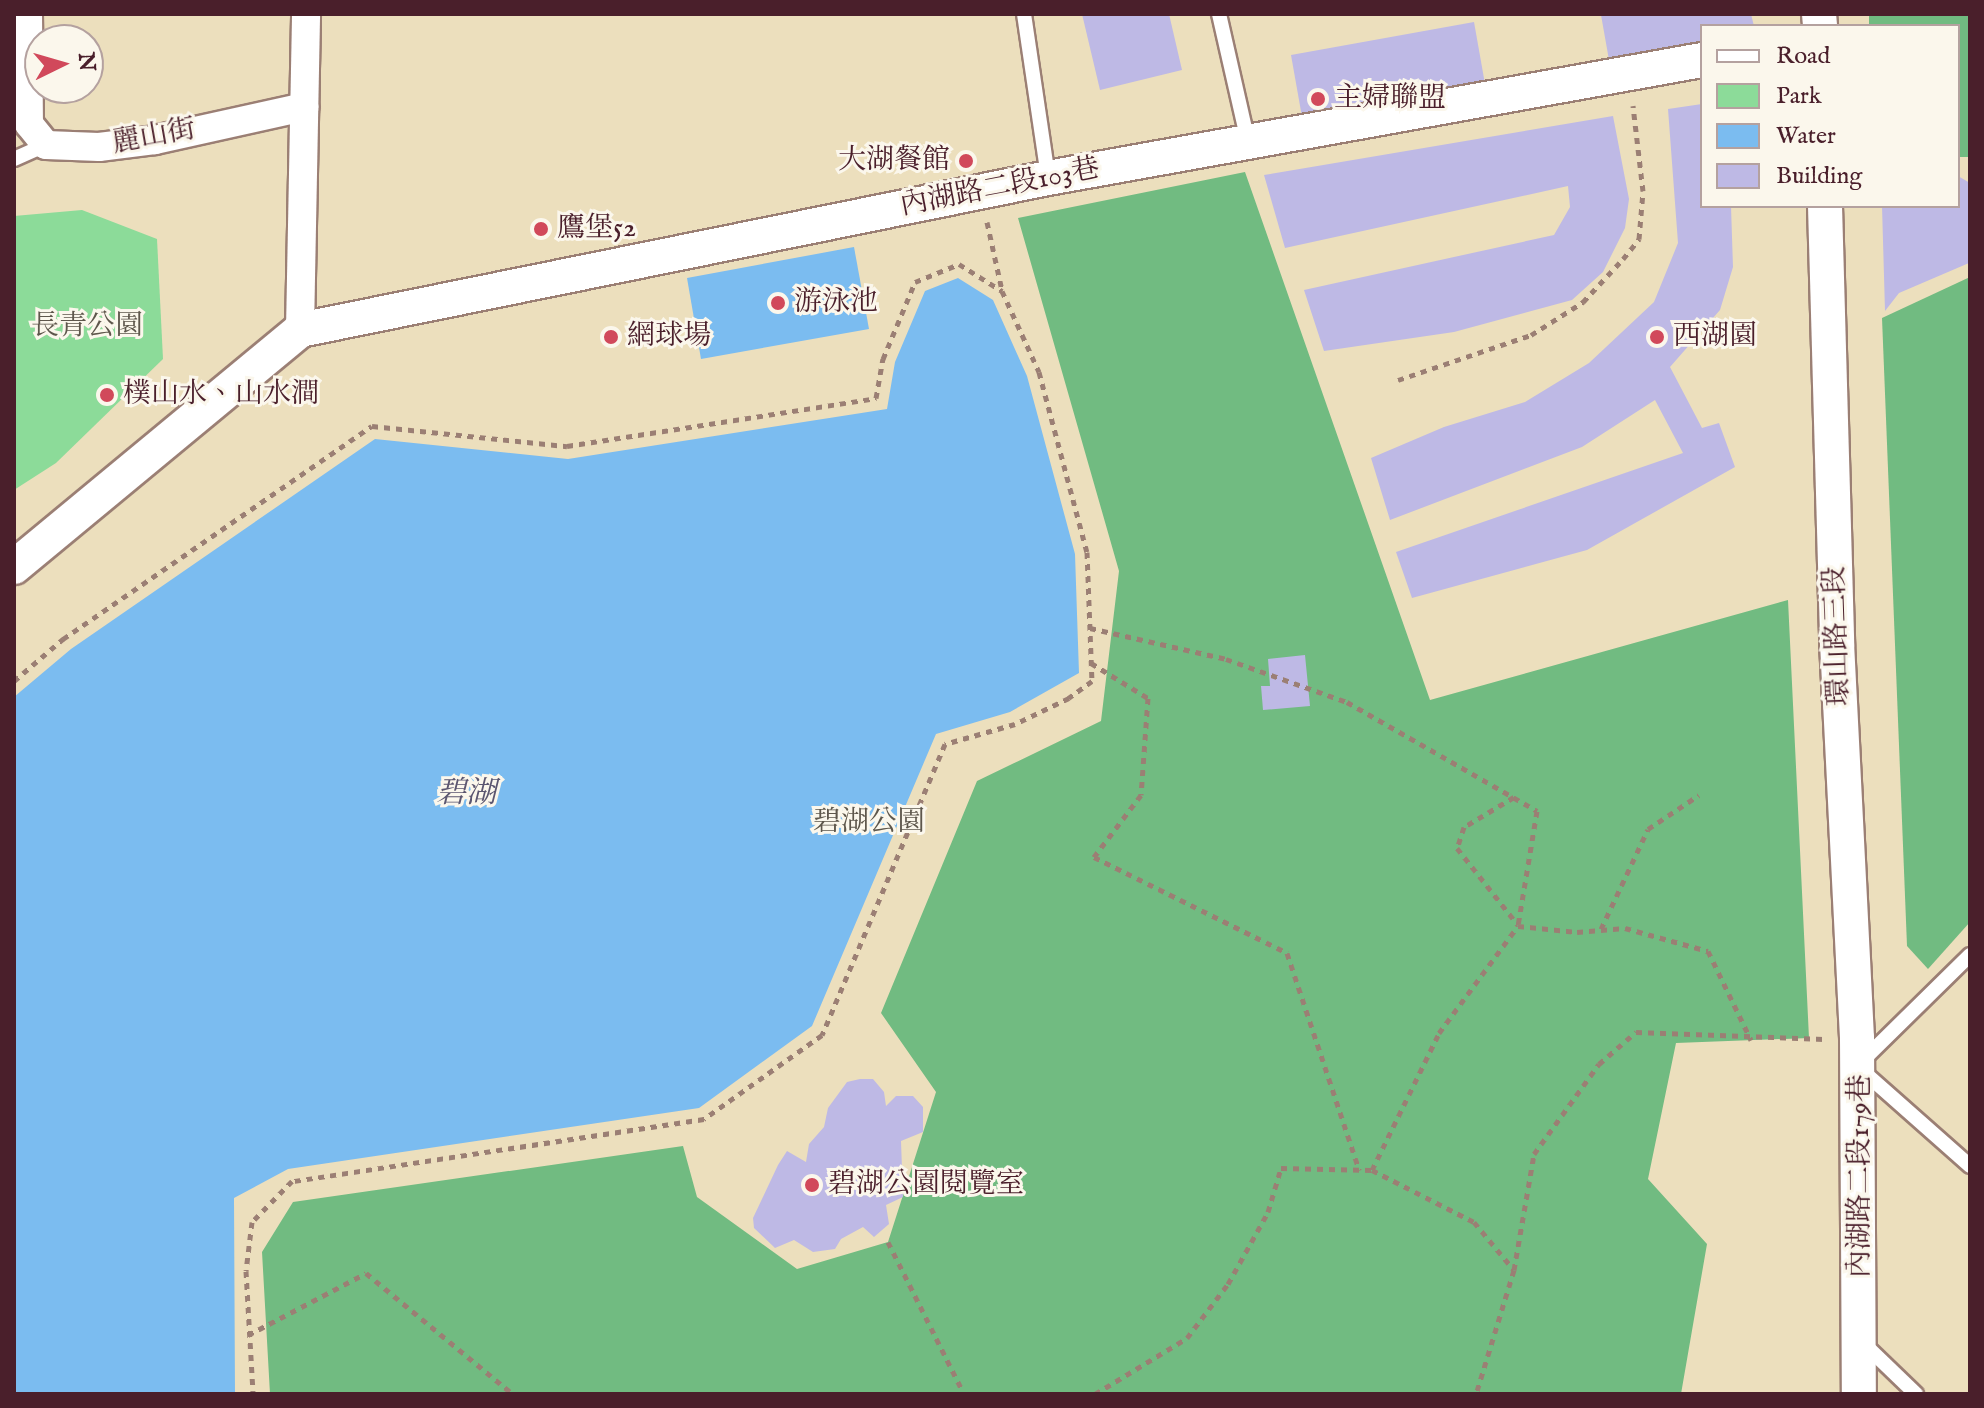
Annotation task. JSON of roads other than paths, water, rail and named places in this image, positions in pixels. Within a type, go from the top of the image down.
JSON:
[{"type":"street","points":[[28,14],[29,124],[46,145]]},
{"type":"street","points":[[300,330],[306,14]]},
{"type":"street","name":"內湖路二段103巷","points":[[14,567],[300,330],[1048,178],[1700,60]]},
{"type":"street","name":"麗山街","points":[[46,145],[99,147],[155,140],[304,107]]},
{"type":"street","name":"環山路三段","points":[[1825,208],[1837,643],[1857,1052]]},
{"type":"street","name":"內湖路二段179巷","points":[[1857,1052],[1859,1394]]},
{"type":"lane","points":[[1024,14],[1048,178]]},
{"type":"lane","points":[[1219,14],[1248,142]]},
{"type":"lane","points":[[14,159],[46,145]]},
{"type":"lane","name":"內湖路二段179巷","points":[[1857,1052],[1970,955]]},
{"type":"lane","points":[[1857,1052],[1970,1166]]},
{"type":"lane","points":[[1861,1341],[1916,1394]]},
{"type":"water","name":"游泳池","points":[[854,247],[869,329],[701,359],[687,278]]},
{"type":"water","name":"碧湖","points":[[958,278],[993,300],[1027,376],[1075,554],[1079,673],[1010,712],[936,734],[812,1026],[699,1108],[288,1169],[234,1198],[235,1394],[14,1394],[14,697],[71,649],[375,439],[568,459],[887,409],[895,362],[925,291]]},
{"type":"place","name":"主婦聯盟","points":[[1318,99]]},
{"type":"place","name":"大湖餐館","points":[[966,161]]},
{"type":"place","name":"鷹堡52","points":[[541,229]]},
{"type":"place","name":"游泳池","points":[[778,303]]},
{"type":"place","name":"網球場","points":[[611,337]]},
{"type":"place","name":"西湖園","points":[[1657,337]]},
{"type":"place","name":"樸山水、山水澗","points":[[107,395]]},
{"type":"place","name":"碧湖公園閱覽室","points":[[812,1185]]},
{"type":"park label","name":"長青公園","points":[[87,327]]},
{"type":"park label","name":"碧湖公園","points":[[869,823]]}]
